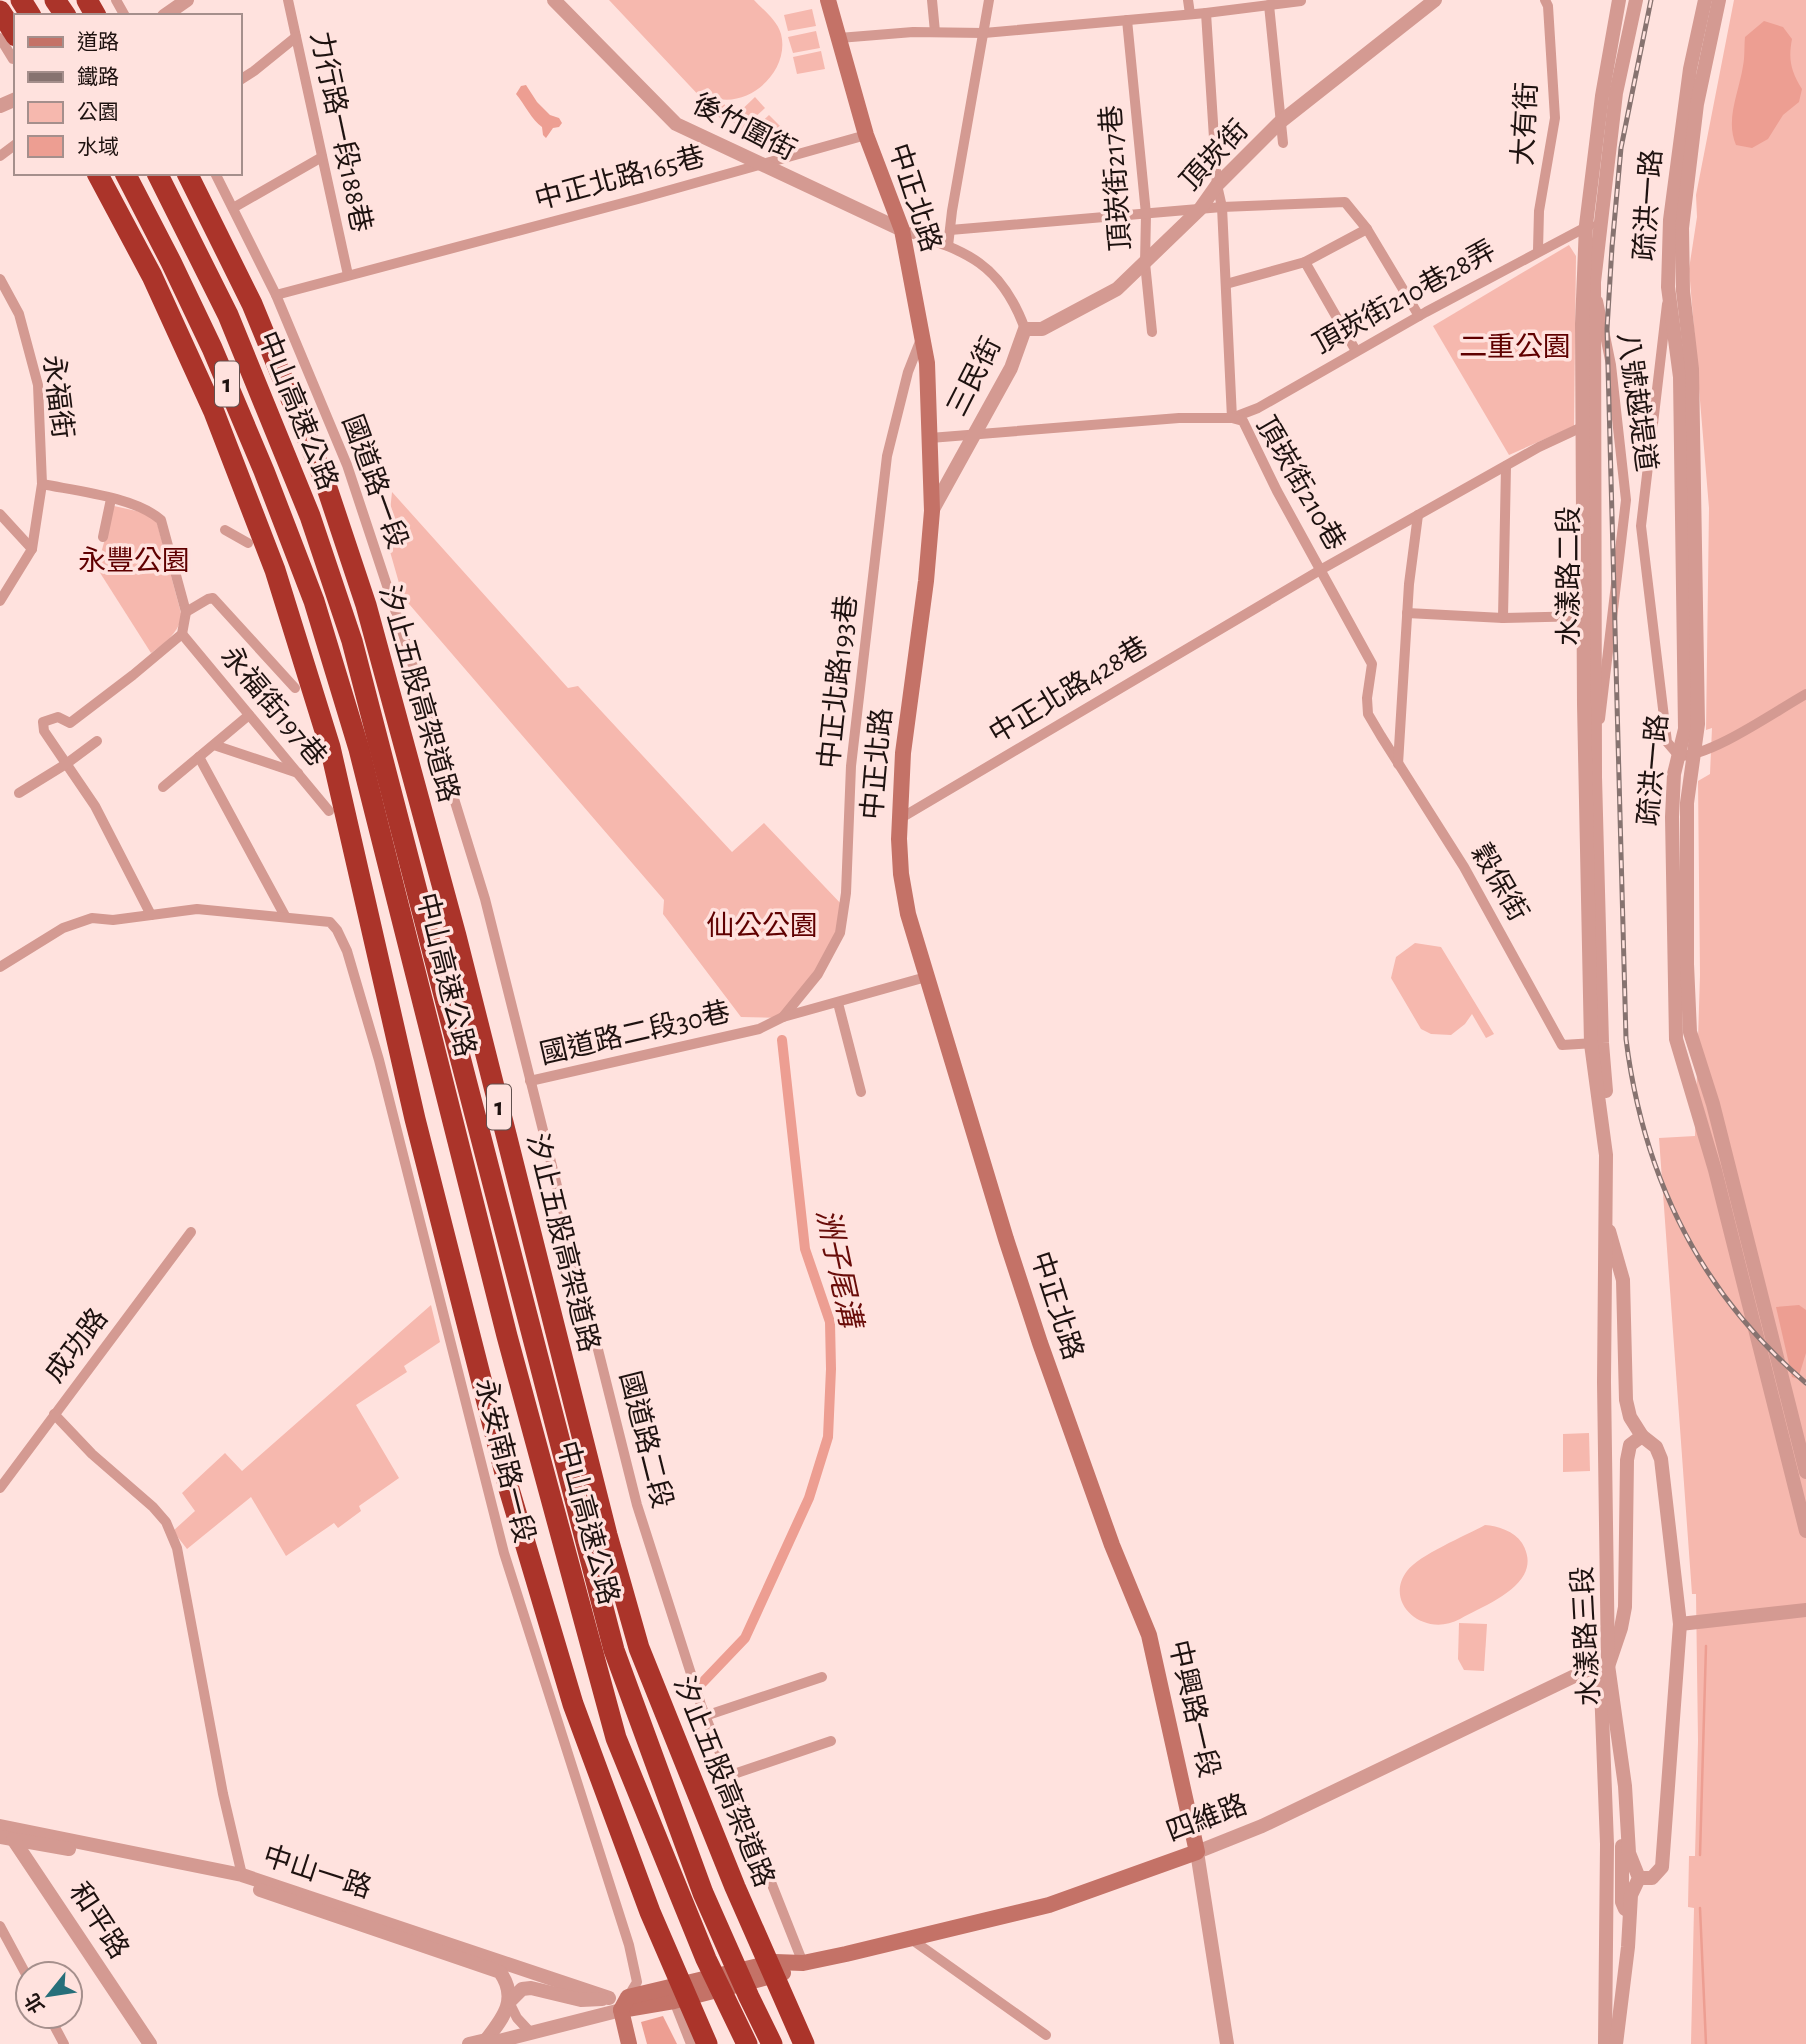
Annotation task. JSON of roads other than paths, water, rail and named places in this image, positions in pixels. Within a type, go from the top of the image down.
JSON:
[{"type":"highway","points":[[0,11],[14,33]]},
{"type":"highway","name":"1","points":[[98,175],[152,276],[214,412],[275,570],[330,747],[415,1119],[513,1501],[573,1704],[650,1912],[707,2044]]},
{"type":"highway","name":"中山高速公路","points":[[126,175],[212,348],[264,471],[314,601],[359,749],[507,1336],[616,1738],[706,1959],[747,2044]]},
{"type":"highway","name":"中山高速公路","points":[[158,175],[238,340],[310,516],[352,641],[614,1650],[703,1893],[772,2044]]},
{"type":"highway","name":"汐止五股高架道路","points":[[188,175],[252,304],[324,479],[341,529],[366,605],[456,936],[607,1535],[639,1648],[735,1887],[804,2044]]},
{"type":"main road","name":"中正北路","points":[[828,0],[866,135],[902,230],[927,363],[932,511],[926,582],[903,753],[899,839],[908,914],[1013,1262],[1101,1518]]},
{"type":"main road","name":"中興路一段","points":[[1101,1518],[1149,1635],[1197,1852]]},
{"type":"main road","name":"四維路","points":[[620,2002],[775,1962],[803,1962],[912,1939],[1058,1902],[1197,1852]]},
{"type":"main road","name":"四維路","points":[[620,2002],[674,2001],[782,1974],[803,1962]]},
{"type":"main road","points":[[620,2002],[629,2044]]},
{"type":"street","points":[[167,14],[187,0]]},
{"type":"street","name":"力行路一段188巷","points":[[288,0],[348,275]]},
{"type":"street","name":"後竹圍街","points":[[554,0],[676,124],[902,230],[948,246]]},
{"type":"street","points":[[933,0],[935,32]]},
{"type":"street","points":[[948,246],[989,0]]},
{"type":"street","points":[[1188,0],[1190,14]]},
{"type":"street","name":"頂崁街","points":[[1025,329],[1042,329],[1117,289],[1200,209],[1217,185],[1280,122],[1435,0]]},
{"type":"street","points":[[1546,3],[1560,0]]},
{"type":"street","name":"水漾路二段","points":[[1596,1043],[1595,760],[1582,427],[1582,324],[1586,225],[1602,96],[1619,0]]},
{"type":"street","name":"水漾路二段","points":[[1605,1220],[1606,1155],[1596,1043],[1589,616],[1594,282],[1616,93],[1636,0]]},
{"type":"street","name":"疏洪一路","points":[[1705,0],[1679,136],[1670,220],[1668,287],[1680,377],[1686,756],[1686,964],[1690,1032],[1713,1104],[1806,1472]]},
{"type":"street","name":"疏洪一路","points":[[1719,0],[1697,104],[1682,228],[1683,290],[1692,369],[1698,724],[1686,756],[1674,774],[1672,817],[1676,1039],[1715,1170],[1806,1531]]},
{"type":"street","points":[[839,38],[935,32],[984,33],[1206,13],[1301,1]]},
{"type":"street","name":"大有街","points":[[1538,250],[1539,211],[1555,118],[1546,3]]},
{"type":"street","points":[[1269,5],[1283,143]]},
{"type":"street","name":"頂崁街210巷","points":[[1206,13],[1217,185],[1222,207],[1233,418],[1243,421],[1277,491],[1372,664],[1367,698],[1368,714]]},
{"type":"street","name":"頂崁街217巷","points":[[1127,20],[1146,214],[1145,263],[1152,332]]},
{"type":"street","points":[[242,79],[296,37]]},
{"type":"street","points":[[0,38],[13,59]]},
{"type":"street","name":"中正北路165巷","points":[[276,295],[866,135]]},
{"type":"street","points":[[233,208],[322,157]]},
{"type":"street","name":"國道路一段","points":[[216,175],[276,295],[347,466],[405,640],[485,899]]},
{"type":"street","points":[[950,230],[1222,207],[1345,202],[1367,229],[1419,316]]},
{"type":"street","name":"頂崁街210巷28弄","points":[[1233,418],[1258,408],[1538,250],[1586,225],[1601,222]]},
{"type":"street","points":[[1226,284],[1305,262],[1367,229]]},
{"type":"street","name":"三民街","points":[[932,511],[1011,368],[1025,329],[1016,305],[984,264],[948,246]]},
{"type":"street","points":[[1305,262],[1356,351]]},
{"type":"street","name":"永福街","points":[[0,279],[19,314],[38,385],[42,484],[32,549],[0,601]]},
{"type":"street","name":"八號越堤道","points":[[1594,282],[1611,365],[1626,500],[1595,760]]},
{"type":"street","name":"八號越堤道","points":[[1668,287],[1641,526],[1667,742],[1686,756]]},
{"type":"street","name":"中正北路193巷","points":[[783,1017],[818,974],[840,933],[846,893],[851,766],[887,456],[908,372],[922,339]]},
{"type":"street","points":[[930,438],[1179,418],[1233,418]]},
{"type":"street","name":"中正北路428巷","points":[[901,818],[1165,660],[1506,466],[1524,449],[1582,427]]},
{"type":"street","points":[[1503,618],[1506,466]]},
{"type":"street","points":[[42,484],[150,510],[161,520],[186,612],[182,634],[133,675],[70,723],[58,717],[43,722],[44,731],[95,806],[151,915]]},
{"type":"street","points":[[103,537],[111,499]]},
{"type":"street","points":[[0,514],[32,549]]},
{"type":"street","points":[[1398,764],[1408,613],[1419,515]]},
{"type":"street","points":[[1623,528],[1641,526]]},
{"type":"street","points":[[225,530],[248,542]]},
{"type":"street","points":[[186,612],[213,598],[295,688]]},
{"type":"street","points":[[1408,613],[1503,618],[1589,616]]},
{"type":"street","name":"永福街197巷","points":[[182,634],[329,811]]},
{"type":"street","points":[[1686,756],[1710,750],[1806,694]]},
{"type":"street","name":"穀保街","points":[[1368,714],[1464,867],[1562,1045],[1596,1043]]},
{"type":"street","points":[[163,787],[249,715]]},
{"type":"street","points":[[19,793],[97,741]]},
{"type":"street","points":[[215,745],[300,774]]},
{"type":"street","points":[[199,757],[285,916]]},
{"type":"street","name":"國道路二段","points":[[485,899],[637,1505],[701,1705],[803,1962]]},
{"type":"street","points":[[0,967],[63,928],[92,918],[113,920],[197,909],[285,916]]},
{"type":"street","name":"永安南路一段","points":[[285,916],[330,922],[347,951],[379,1060],[504,1553],[629,1945],[638,1982],[620,2002]]},
{"type":"street","name":"國道路二段30巷","points":[[530,1081],[759,1029],[783,1017],[926,977]]},
{"type":"street","points":[[838,1003],[861,1091]]},
{"type":"street","points":[[1605,1220],[1623,1280],[1626,1400],[1630,1417],[1642,1436],[1656,1447],[1661,1460],[1680,1624],[1662,1867],[1652,1878],[1639,1878],[1631,1895],[1616,2044]]},
{"type":"street","name":"水漾路三段","points":[[1605,1220],[1608,1665],[1625,1786],[1629,1853],[1639,1878]]},
{"type":"street","name":"成功路","points":[[0,1488],[191,1232]]},
{"type":"street","points":[[54,1414],[92,1454],[153,1507],[166,1522],[177,1549],[223,1794],[242,1875]]},
{"type":"street","points":[[1605,2044],[1607,1844],[1601,1687],[1625,1607],[1627,1460],[1630,1446],[1642,1436]]},
{"type":"street","points":[[1680,1624],[1806,1610]]},
{"type":"street","name":"四維路","points":[[1197,1852],[1262,1826],[1587,1670],[1608,1665]]},
{"type":"street","points":[[705,1716],[822,1677]]},
{"type":"street","points":[[728,1776],[831,1741]]},
{"type":"street","points":[[1627,1825],[1622,1838],[1622,1902],[1630,1921]]},
{"type":"street","name":"中山一路","points":[[0,1828],[242,1875],[620,2002]]},
{"type":"street","name":"和平路","points":[[0,1828],[16,1841],[150,2044]]},
{"type":"street","name":"中山一路","points":[[0,1837],[247,1885],[500,1972],[508,1984],[509,2002]]},
{"type":"street","name":"中興路一段","points":[[1197,1852],[1227,2044]]},
{"type":"street","points":[[0,1926],[18,1960]]},
{"type":"street","points":[[912,1939],[1046,2035]]},
{"type":"street","points":[[486,2040],[501,2020],[509,2002],[522,1989],[531,1988],[581,2000],[620,2002]]},
{"type":"street","points":[[674,2001],[691,2044]]},
{"type":"street","points":[[509,2002],[517,2018],[530,2032]]},
{"type":"street","points":[[470,2044],[486,2040],[495,2042],[620,2002]]},
{"type":"water","points":[[1764,21],[1783,27],[1792,39],[1791,65],[1802,89],[1799,102],[1783,115],[1768,139],[1752,148],[1736,145],[1732,116],[1744,63],[1745,37]]},
{"type":"water","points":[[526,85],[537,102],[562,123],[553,128],[546,138],[542,127],[516,94],[521,86]]},
{"type":"water","points":[[1799,1305],[1806,1310],[1806,1353],[1798,1379],[1792,1377],[1776,1307]]},
{"type":"water","points":[[663,2016],[677,2044],[647,2044],[641,2022]]},
{"type":"waterway","name":"洲子尾溝","points":[[703,1682],[745,1638],[809,1498],[828,1437],[830,1322],[805,1249],[782,1040]]},
{"type":"waterway","points":[[1700,1855],[1706,1646]]},
{"type":"waterway","points":[[1700,1908],[1706,2044]]},
{"type":"railway","points":[[1651,0],[1621,148],[1607,329],[1626,1039],[1646,1138],[1662,1184],[1683,1229],[1707,1271],[1736,1311],[1769,1348],[1806,1383]]},
{"type":"park label","name":"二重公園","points":[[1515,348]]},
{"type":"park label","name":"永豐公園","points":[[134,562]]},
{"type":"park label","name":"仙公公園","points":[[762,927]]}]
